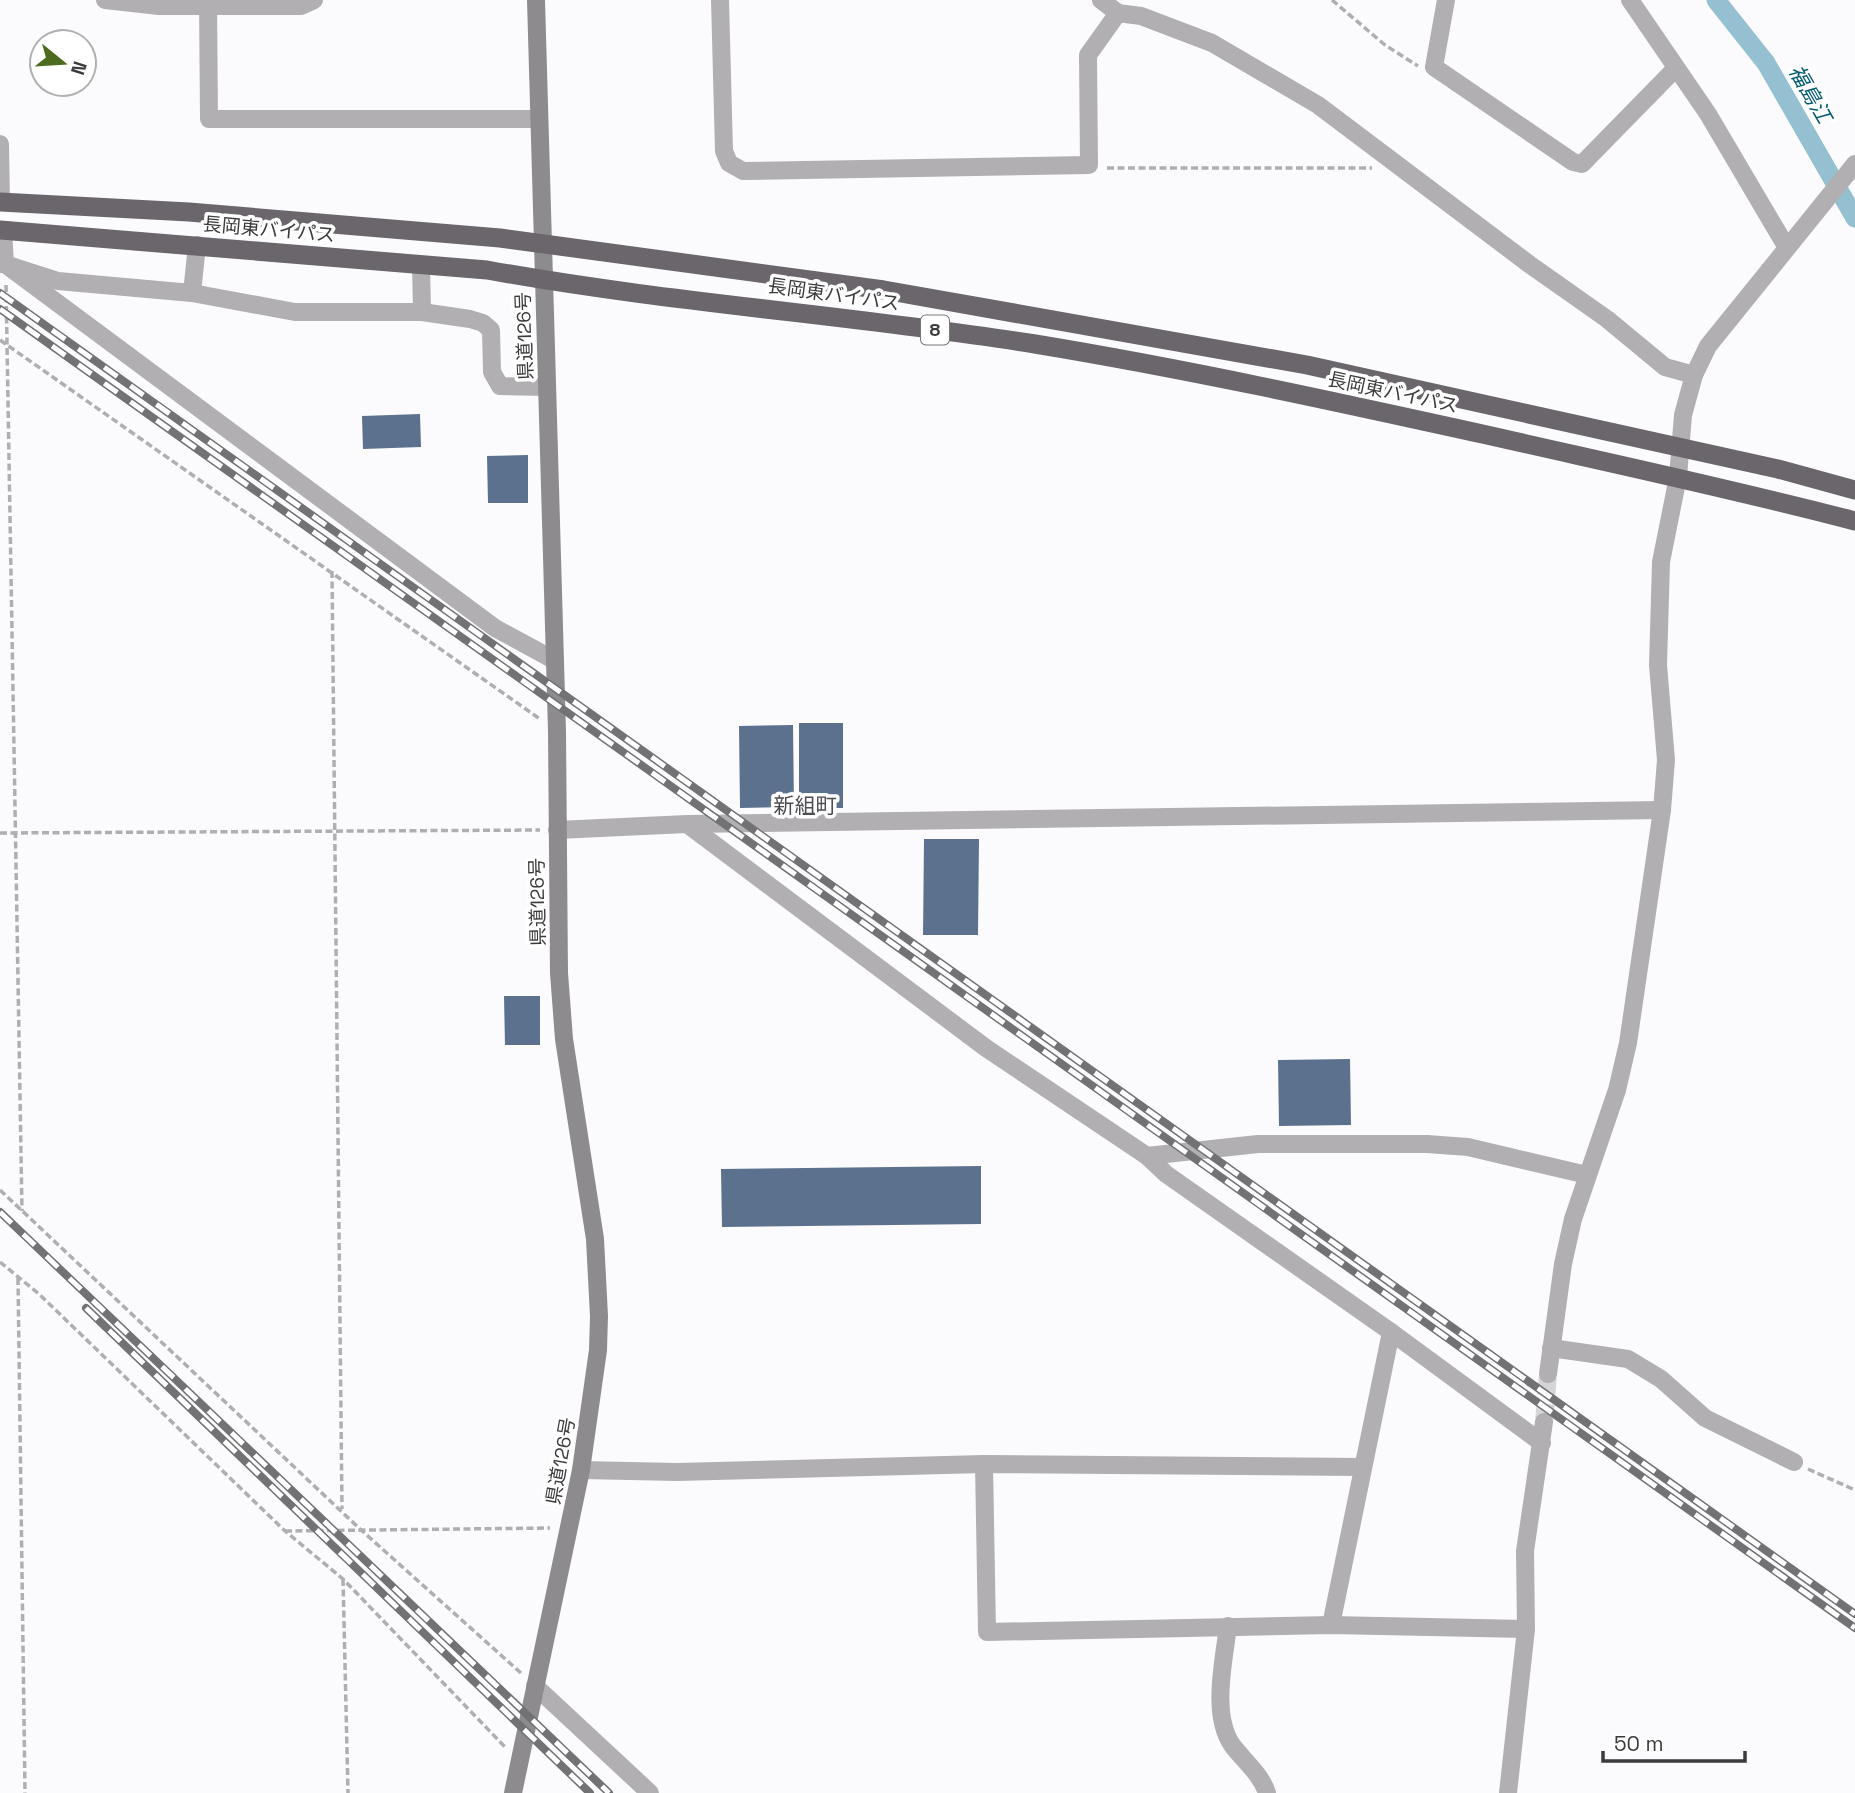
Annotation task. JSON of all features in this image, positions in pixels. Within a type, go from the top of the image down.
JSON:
[{"type":"highway","name":"長岡東バイパス","points":[[1,202],[203,213],[542,244],[884,290],[1307,365],[1679,446],[1855,489]]},
{"type":"highway","name":"長岡東バイパス","points":[[1,230],[487,270],[543,281],[820,314],[1170,368],[1786,502],[1855,521]]},
{"type":"highway","points":[[1778,469],[1855,481]]},
{"type":"highway","points":[[1786,502],[1855,527]]},
{"type":"main road","name":"県道126号","points":[[513,1793],[582,1469],[598,1350],[598,1283],[564,1039],[559,973],[556,731],[536,0]]},
{"type":"street","points":[[105,0],[301,6],[314,0]]},
{"type":"street","points":[[720,0],[724,151],[729,163],[743,171],[1090,165],[1088,55],[1118,13]]},
{"type":"street","points":[[1101,0],[1118,13],[1141,16],[1183,31],[1246,60],[1318,105],[1606,319],[1665,367],[1694,375]]},
{"type":"street","points":[[1446,0],[1434,67],[1573,162],[1582,164],[1675,69]]},
{"type":"street","points":[[1630,0],[1793,241]]},
{"type":"street","points":[[208,4],[209,119],[538,119]]},
{"type":"street","points":[[0,144],[1,202]]},
{"type":"street","points":[[1548,1374],[1563,1264],[1587,1175],[1617,1090],[1628,1042],[1662,810],[1666,760],[1658,665],[1661,562],[1678,478],[1679,446],[1694,375],[1708,346],[1852,168]]},
{"type":"street","points":[[1,230],[2,264]]},
{"type":"street","points":[[192,293],[197,245]]},
{"type":"street","points":[[2,264],[58,281],[192,293],[295,312],[422,312],[470,320],[483,323],[491,330],[492,372],[500,386],[547,387]]},
{"type":"street","points":[[2,264],[495,628],[554,660]]},
{"type":"street","points":[[421,265],[422,312]]},
{"type":"street","points":[[556,830],[687,824],[1662,810]]},
{"type":"street","points":[[687,824],[986,1048],[1147,1156],[1166,1174],[1391,1332],[1542,1443]]},
{"type":"street","points":[[1147,1156],[1258,1144],[1427,1144],[1468,1147],[1587,1175]]},
{"type":"street","points":[[1331,1625],[1391,1332]]},
{"type":"street","points":[[1551,1348],[1629,1359],[1661,1379],[1705,1418],[1794,1462]]},
{"type":"street","points":[[1508,1793],[1526,1629],[1525,1551],[1544,1422]]},
{"type":"street","points":[[582,1469],[677,1472],[984,1464],[1363,1467]]},
{"type":"street","points":[[984,1464],[987,1632],[1331,1625],[1526,1629]]},
{"type":"street","points":[[1228,1626],[1221,1705],[1226,1735],[1264,1783],[1268,1793]]},
{"type":"street","points":[[535,1686],[650,1793]]},
{"type":"path","points":[[1332,0],[1393,50],[1423,69],[1434,67]]},
{"type":"path","points":[[1090,165],[1101,168],[1402,169]]},
{"type":"path","points":[[2,264],[8,347],[13,833],[22,1211]]},
{"type":"path","points":[[0,341],[332,571],[556,731]]},
{"type":"path","points":[[332,571],[342,1509]]},
{"type":"path","points":[[0,833],[556,830]]},
{"type":"path","points":[[0,1190],[342,1509],[360,1529],[535,1686]]},
{"type":"path","points":[[0,1262],[186,1433],[285,1531],[343,1579],[483,1727],[520,1760]]},
{"type":"path","points":[[18,1278],[25,1793]]},
{"type":"path","points":[[1794,1462],[1855,1490]]},
{"type":"path","points":[[285,1531],[570,1528]]},
{"type":"path","points":[[343,1579],[348,1793]]},
{"type":"building","points":[[420,414],[421,447],[363,449],[362,416]]},
{"type":"building","points":[[528,455],[528,503],[488,503],[487,456]]},
{"type":"building","points":[[799,723],[843,723],[843,808],[799,808]]},
{"type":"building","points":[[793,725],[794,807],[740,808],[739,726]]},
{"type":"building","points":[[924,839],[979,839],[978,935],[923,935]]},
{"type":"building","points":[[504,996],[540,996],[540,1045],[505,1045]]},
{"type":"building","points":[[1350,1059],[1351,1125],[1279,1126],[1278,1060]]},
{"type":"building","points":[[981,1166],[981,1224],[722,1227],[721,1169]]},
{"type":"waterway","name":"福島江","points":[[1716,0],[1766,63],[1855,218]]},
{"type":"tunnel","points":[[1544,1422],[1548,1374]]},
{"type":"railway","points":[[0,293],[1855,1614]]},
{"type":"railway","points":[[0,309],[1855,1628]]},
{"type":"railway","points":[[0,1212],[609,1793]]},
{"type":"railway","points":[[86,1308],[590,1793]]},
{"type":"district","name":"新組町","points":[[805,806]]}]
